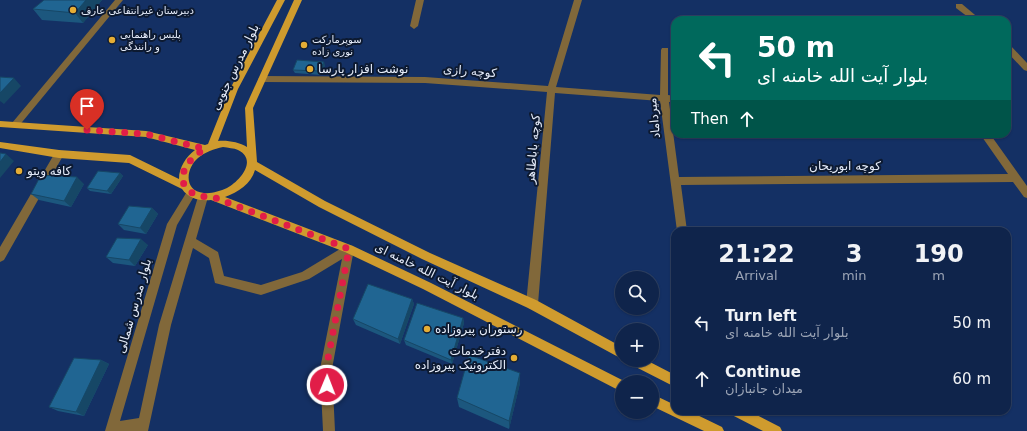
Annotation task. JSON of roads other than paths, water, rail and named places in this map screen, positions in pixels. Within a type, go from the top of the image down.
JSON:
[{"type":"main road","name":"بلوار مدرس جنوبی","points":[[209,148],[234,89],[281,0]]},
{"type":"main road","points":[[0,145],[59,154],[130,159],[188,189],[208,197],[232,190],[240,185],[249,175],[253,162],[249,108],[298,0]]},
{"type":"main road","points":[[0,124],[146,134],[209,148]]},
{"type":"main road","points":[[188,189],[183,173],[186,166],[190,159],[209,148],[223,144],[238,146],[249,152],[253,162]]},
{"type":"main road","name":"بلوار آیت الله خامنه ای","points":[[253,162],[322,204],[426,256],[532,304],[615,349]]},
{"type":"main road","name":"بلوار آیت الله خامنه ای","points":[[208,197],[349,249],[427,286],[615,382]]},
{"type":"main road","points":[[648,367],[671,379]]},
{"type":"main road","points":[[659,403],[671,409]]},
{"type":"main road","points":[[684,415],[718,431]]},
{"type":"main road","points":[[744,415],[776,431]]},
{"type":"street","points":[[15,125],[119,0]]},
{"type":"street","points":[[414,26],[420,0]]},
{"type":"street","name":"کوچه باباطاهر","points":[[532,304],[551,90],[578,0]]},
{"type":"street","points":[[959,6],[972,16]]},
{"type":"street","name":"میرداماد","points":[[665,50],[664,99],[681,227]]},
{"type":"street","points":[[1011,52],[1027,68]]},
{"type":"street","name":"کوچه رازی","points":[[262,79],[425,80],[671,99]]},
{"type":"street","points":[[988,138],[1014,178],[1027,194]]},
{"type":"street","points":[[0,257],[59,154]]},
{"type":"street","name":"کوچه ابوریحان","points":[[675,181],[1014,178]]},
{"type":"street","name":"بلوار مدرس شمالی","points":[[111,430],[172,224],[188,189]]},
{"type":"street","points":[[111,430],[142,427],[165,325],[189,240],[208,197]]},
{"type":"street","points":[[189,240],[214,255],[219,280],[261,290],[305,276],[349,249]]},
{"type":"street","points":[[329,431],[326,369],[349,249]]},
{"type":"place","name":"دبیرستان غیرانتفاعی عارف","points":[[73,10]]},
{"type":"place","name":"پلیس راهنمایی و رانندگی","points":[[112,40]]},
{"type":"place","name":"سوپرمارکت نوری زاده","points":[[304,45]]},
{"type":"place","name":"نوشت افزار پارسا","points":[[310,69]]},
{"type":"place","name":"کافه ویتو","points":[[19,171]]},
{"type":"place","name":"رستوران پیروزاده","points":[[427,329]]},
{"type":"place","name":"دفترخدمات الکترونیک پیروزاده","points":[[514,358]]}]
